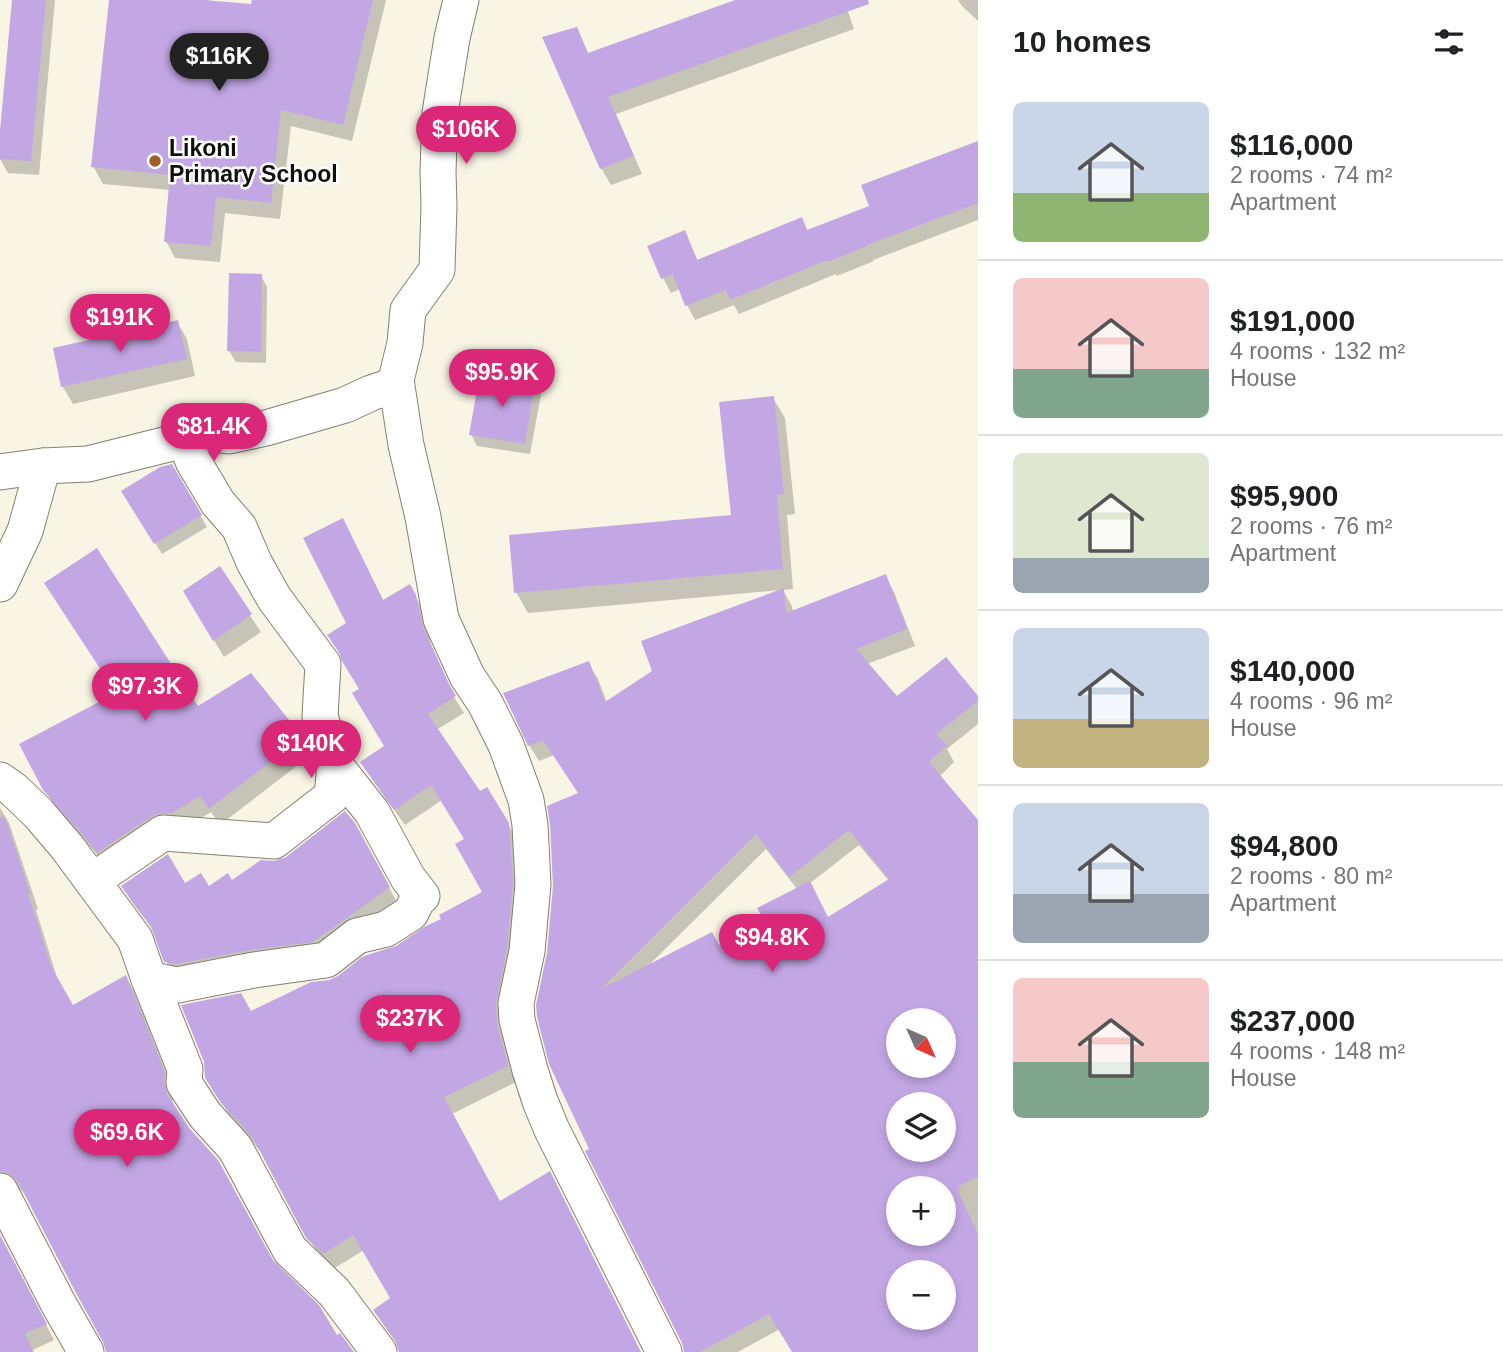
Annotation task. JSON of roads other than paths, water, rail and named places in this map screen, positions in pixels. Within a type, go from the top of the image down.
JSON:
[{"type":"street","points":[[466,1],[452,38],[440,113],[437,270],[408,310],[405,343],[396,380],[406,445],[441,619],[467,676],[485,703],[506,745],[526,800],[533,884],[527,951],[516,1003],[517,1020],[530,1070],[552,1130],[664,1352]]},
{"type":"street","points":[[181,430],[229,436],[266,428],[345,405],[389,387],[396,380]]},
{"type":"street","points":[[0,472],[88,464],[176,442],[181,430]]},
{"type":"street","points":[[149,979],[177,985],[326,960],[357,936],[386,929],[411,913],[417,900],[422,897],[408,878],[372,812],[335,765],[320,716],[323,664],[274,598],[239,527],[218,503],[193,461],[181,430]]},
{"type":"street","points":[[0,584],[25,531],[43,466]]},
{"type":"street","points":[[92,881],[163,833],[274,841],[332,796],[335,765]]},
{"type":"street","points":[[0,780],[38,813],[67,847],[135,939],[184,1069],[184,1083],[205,1115],[235,1148],[290,1250],[334,1292],[379,1352]]},
{"type":"street","points":[[0,1191],[86,1352]]},
{"type":"place","name":"Likoni Primary School","points":[[155,161]]}]
